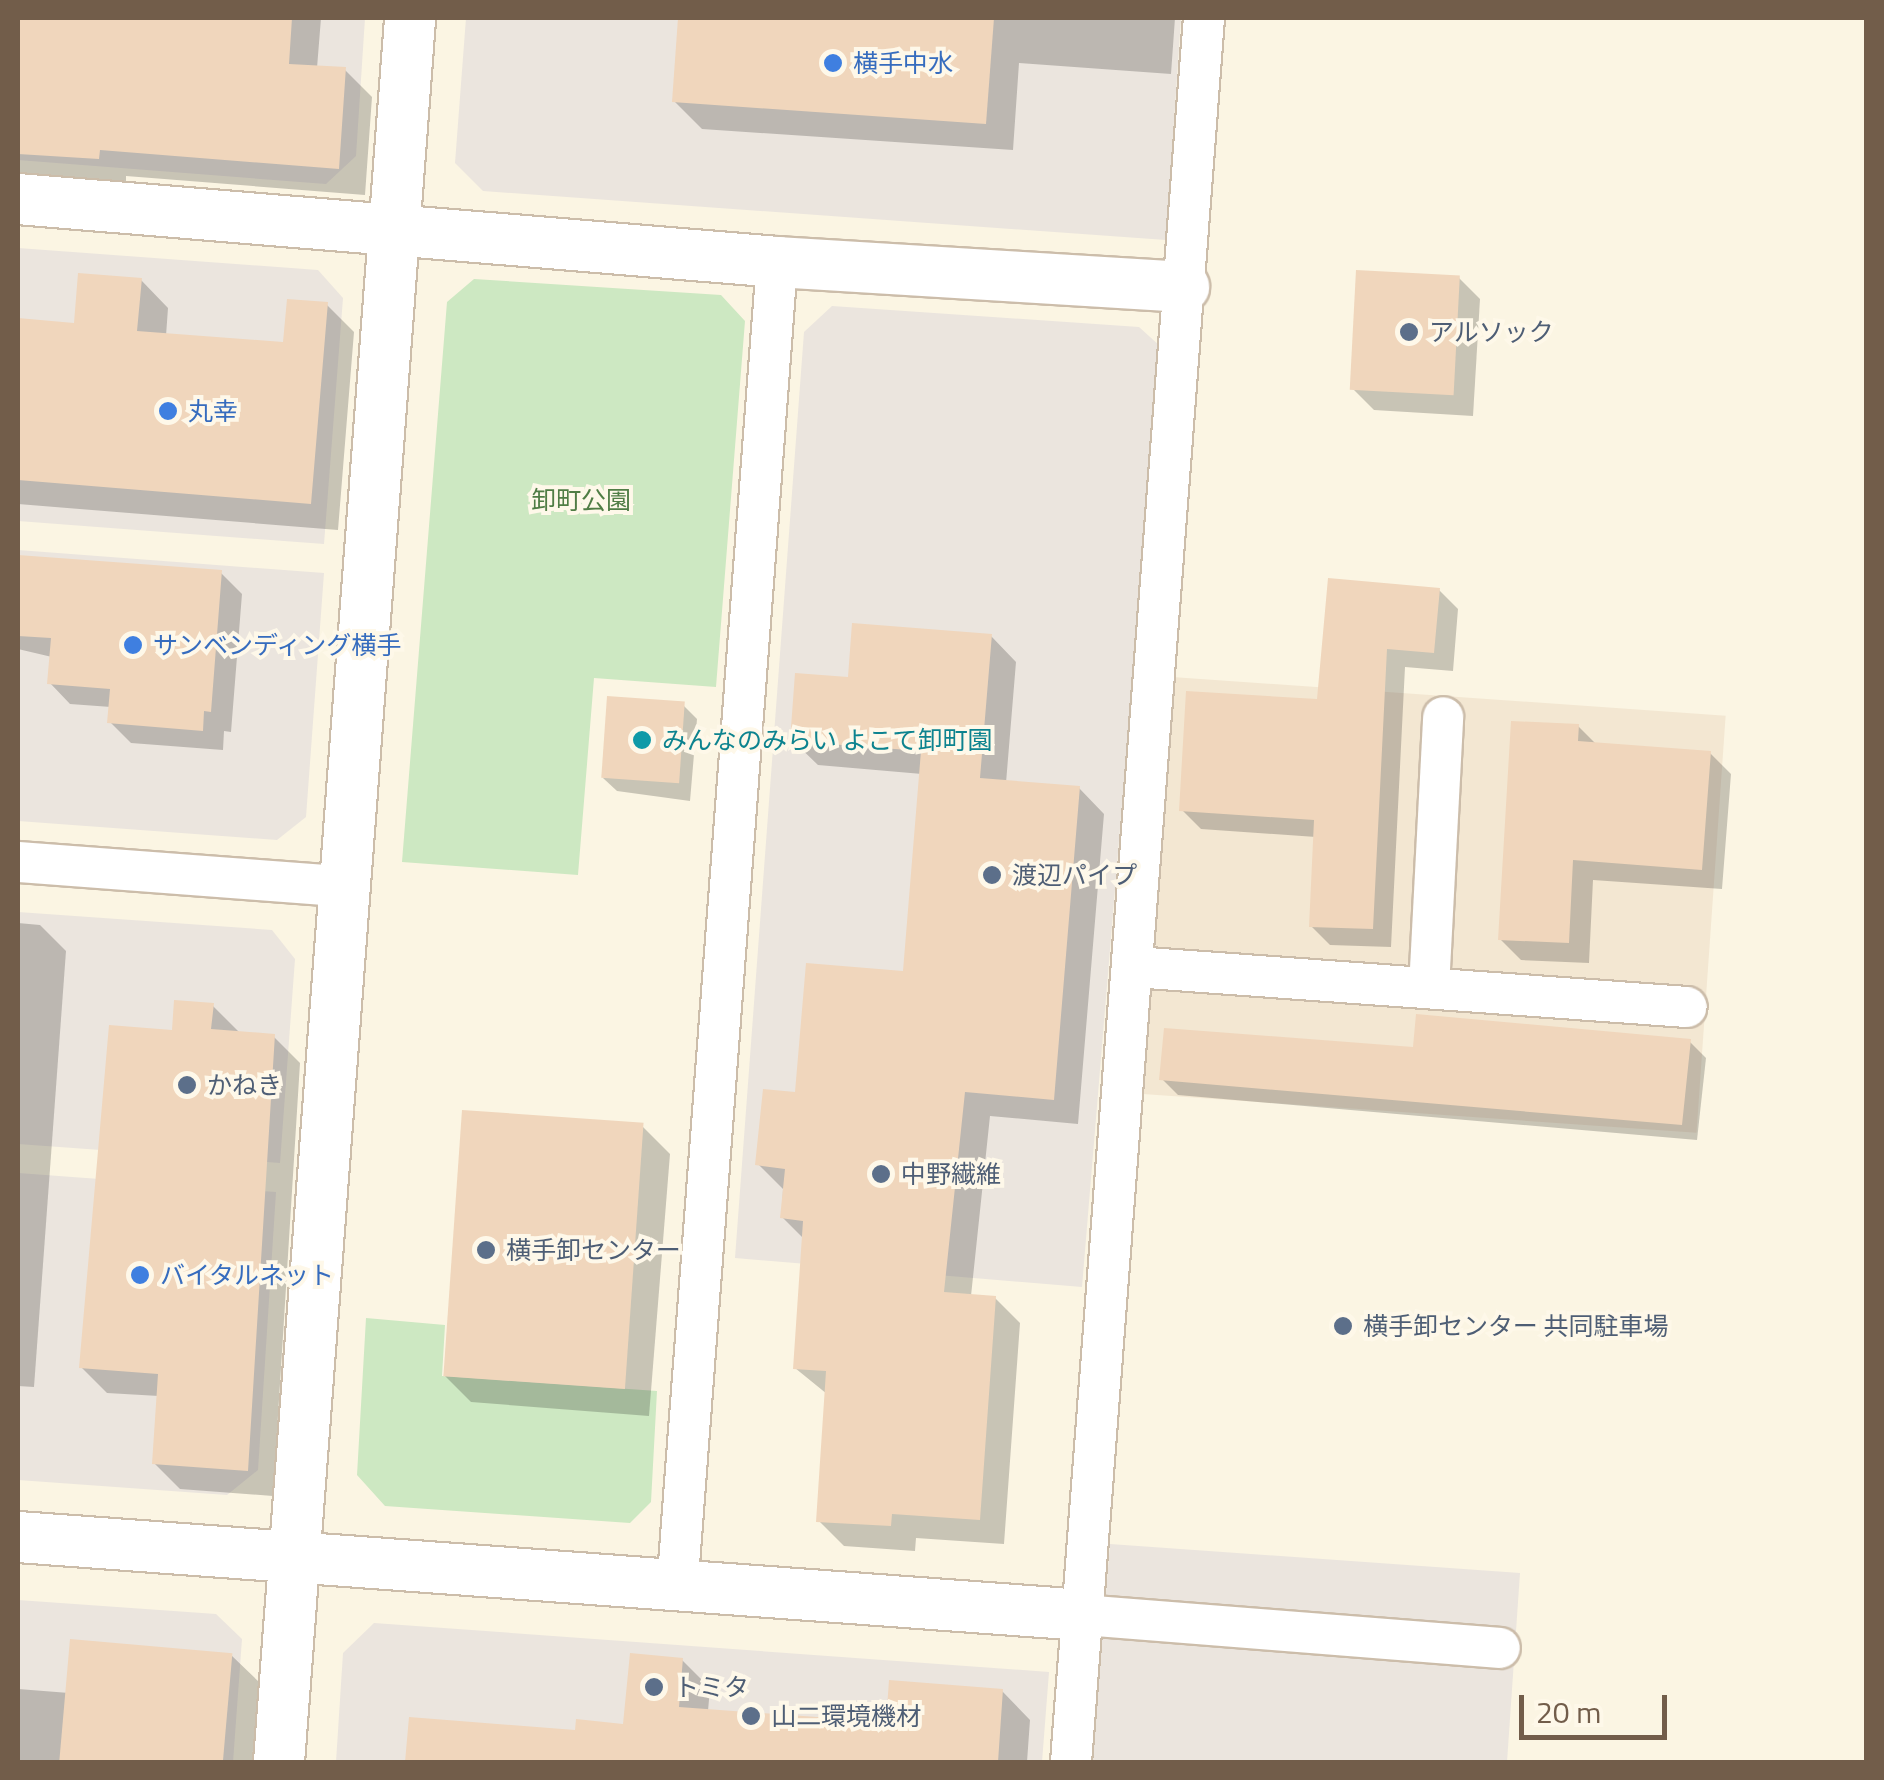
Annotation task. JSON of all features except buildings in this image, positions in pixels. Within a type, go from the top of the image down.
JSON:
[{"type":"street","points":[[279,1762],[292,1558],[348,887],[410,18]]},
{"type":"street","points":[[1071,1762],[1204,18]]},
{"type":"street","points":[[18,199],[394,226],[778,262],[1184,286]]},
{"type":"street","points":[[677,1590],[778,262]]},
{"type":"street","points":[[1429,988],[1443,717]]},
{"type":"street","points":[[18,862],[348,887]]},
{"type":"street","points":[[1134,967],[1688,1007]]},
{"type":"street","points":[[18,1537],[677,1590],[1082,1615],[1500,1648]]},
{"type":"shaded area","points":[[18,18],[365,18],[356,156],[326,184],[18,160]]},
{"type":"shaded area","points":[[466,18],[1181,18],[1166,240],[483,191],[455,163]]},
{"type":"shaded area","name":"丸幸","points":[[18,248],[318,270],[343,298],[324,544],[18,521]]},
{"type":"shaded area","points":[[832,306],[1139,327],[1160,346],[1082,1287],[735,1258],[804,332]]},
{"type":"shaded area","points":[[18,550],[324,573],[306,817],[277,840],[18,821]]},
{"type":"shaded area","points":[[1172,677],[1726,716],[1696,1133],[1143,1094]]},
{"type":"shaded area","points":[[18,912],[272,930],[295,959],[280,1163],[18,1144]]},
{"type":"shaded area","name":"バイタルネット","points":[[18,1173],[276,1192],[258,1470],[227,1495],[18,1480]]},
{"type":"shaded area","points":[[1110,1544],[1520,1573],[1507,1762],[1092,1762]]},
{"type":"shaded area","points":[[18,1600],[216,1614],[242,1639],[233,1762],[18,1762]]},
{"type":"shaded area","points":[[374,1623],[1049,1672],[1042,1762],[336,1762],[343,1653]]},
{"type":"green space","name":"卸町公園","points":[[474,279],[721,295],[745,321],[716,687],[594,678],[578,875],[402,862],[447,302]]},
{"type":"green space","points":[[366,1318],[445,1325],[442,1376],[657,1391],[651,1502],[630,1523],[385,1506],[357,1475]]},
{"type":"place","name":"横手中水","points":[[833,63]]},
{"type":"place","name":"アルソック","points":[[1409,332]]},
{"type":"place","name":"丸幸","points":[[168,411]]},
{"type":"place","name":"サンベンディング横手","points":[[133,645]]},
{"type":"place","name":"みんなのみらい よこて卸町園","points":[[642,740]]},
{"type":"place","name":"渡辺パイプ","points":[[992,875]]},
{"type":"place","name":"かねき","points":[[187,1085]]},
{"type":"place","name":"中野繊維","points":[[881,1174]]},
{"type":"place","name":"横手卸センター","points":[[486,1250]]},
{"type":"place","name":"バイタルネット","points":[[140,1275]]},
{"type":"place","name":"横手卸センター 共同駐車場","points":[[1343,1326]]},
{"type":"place","name":"トミタ","points":[[654,1687]]},
{"type":"place","name":"山二環境機材","points":[[751,1716]]}]
